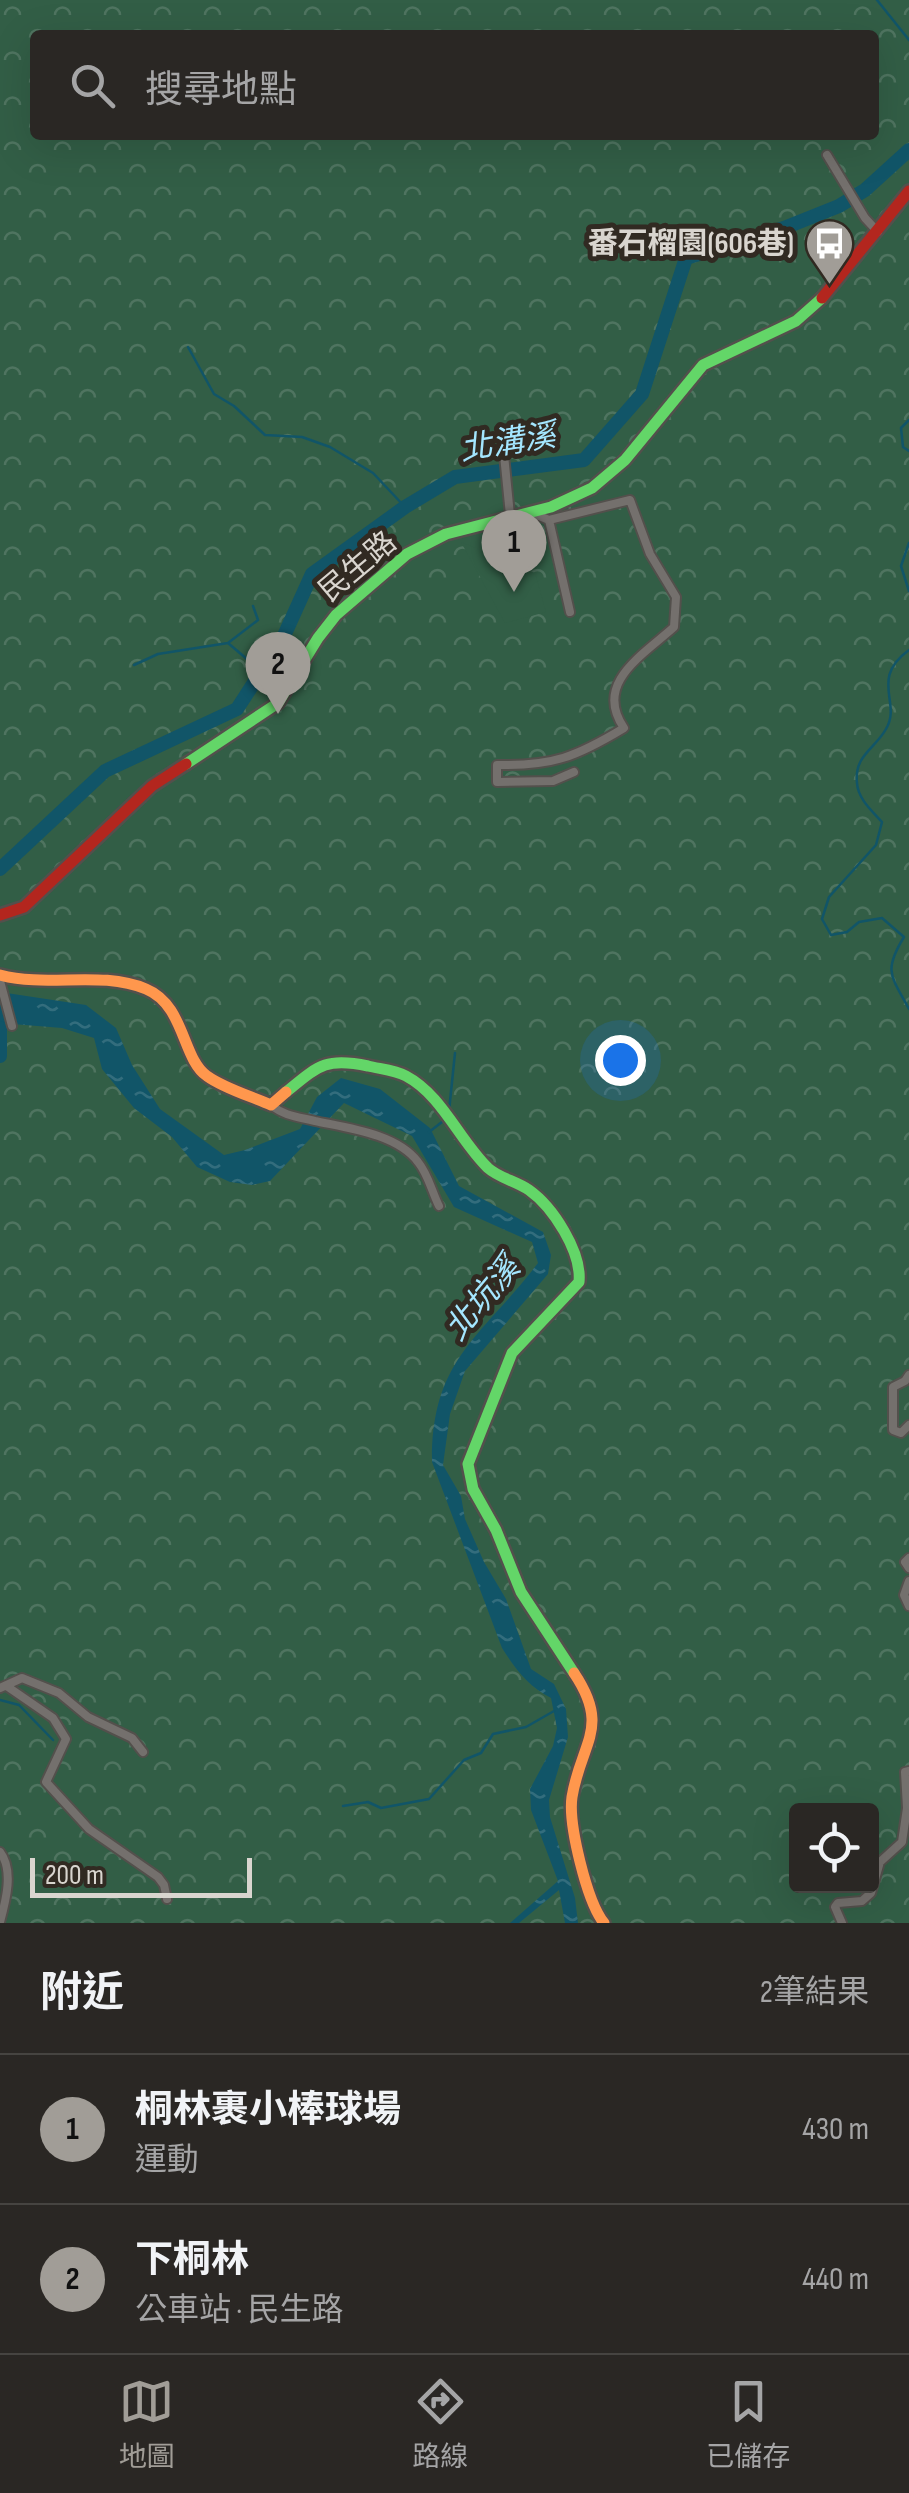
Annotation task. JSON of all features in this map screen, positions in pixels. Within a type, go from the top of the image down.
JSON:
[{"type":"street","points":[[828,159],[878,232]]},
{"type":"street","name":"民生路","points":[[0,915],[24,907],[152,786],[278,703],[293,686],[316,640],[330,622],[406,554],[462,528],[532,513],[572,498],[614,471],[639,446],[693,374],[806,314],[909,191]]},
{"type":"street","points":[[502,439],[510,515]]},
{"type":"street","points":[[532,513],[549,520],[630,500],[643,538],[676,597],[674,627],[635,662],[618,682],[612,697],[614,713],[624,728],[570,757],[540,766],[497,766],[498,782],[553,781],[574,772]]},
{"type":"street","points":[[549,520],[570,612]]},
{"type":"street","points":[[12,1026],[0,980],[110,980],[150,990],[181,1023],[196,1064],[206,1076],[282,1114],[383,1139],[409,1152],[422,1166],[438,1206]]},
{"type":"street","points":[[270,1106],[319,1066],[340,1060],[403,1074],[422,1086],[490,1170],[542,1200],[574,1252],[579,1282],[512,1354],[468,1464],[473,1489],[496,1530],[521,1592],[584,1684],[593,1708],[571,1810],[588,1897],[604,1923]]},
{"type":"street","points":[[909,1375],[893,1387],[892,1402],[893,1430],[902,1433],[909,1425]]},
{"type":"street","points":[[909,1558],[905,1562],[909,1568]]},
{"type":"street","points":[[909,1581],[904,1595],[909,1606]]},
{"type":"street","points":[[143,1752],[132,1738],[88,1716],[59,1693],[22,1678],[4,1688],[52,1718],[66,1739],[46,1782],[89,1829],[158,1877],[167,1899]]},
{"type":"street","points":[[842,1923],[835,1907],[838,1903],[862,1901],[872,1893],[880,1862],[902,1842],[907,1808],[904,1772],[909,1771]]},
{"type":"street","points":[[0,1852],[7,1861],[6,1898],[0,1922]]},
{"type":"green space","points":[[0,0],[909,0],[909,1923],[0,1923]]},
{"type":"green space","points":[[461,542],[535,573],[546,612],[505,623]]},
{"type":"water","name":"北坑溪","points":[[0,992],[86,1005],[116,1028],[132,1065],[160,1109],[224,1155],[300,1129],[317,1097],[341,1078],[380,1089],[430,1128],[459,1186],[543,1232],[551,1255],[548,1274],[465,1371],[450,1414],[443,1465],[461,1496],[465,1519],[484,1562],[506,1599],[531,1669],[554,1684],[566,1709],[568,1737],[549,1800],[578,1923],[565,1923],[559,1890],[519,1923],[510,1923],[558,1881],[531,1810],[530,1789],[553,1746],[557,1728],[551,1698],[523,1677],[502,1648],[432,1462],[440,1397],[450,1373],[538,1263],[532,1242],[454,1207],[412,1136],[344,1103],[270,1181],[252,1185],[230,1182],[197,1167],[172,1137],[134,1108],[102,1069],[94,1038],[62,1028],[0,1023]]},
{"type":"waterway","points":[[877,0],[909,40]]},
{"type":"waterway","name":"北溝溪","points":[[0,869],[105,771],[237,709],[283,638],[312,574],[405,507],[455,477],[584,460],[642,394],[686,258],[784,228],[839,206],[865,190],[909,150]]},
{"type":"waterway","points":[[188,347],[214,394],[234,406],[265,435],[302,437],[330,447],[373,473],[405,507]]},
{"type":"waterway","points":[[909,420],[901,428],[903,447],[909,451]]},
{"type":"waterway","points":[[909,543],[901,566],[909,591]]},
{"type":"waterway","points":[[228,643],[258,620],[253,606]]},
{"type":"waterway","points":[[134,665],[158,654],[228,643],[261,671]]},
{"type":"waterway","points":[[909,650],[897,661],[888,681],[891,710],[886,729],[862,759],[857,773],[860,794],[882,822],[876,845],[829,897],[822,919],[831,935],[847,932],[859,922],[882,918],[904,937],[893,958],[892,973],[909,1009]]},
{"type":"waterway","points":[[0,1028],[0,1056]]},
{"type":"waterway","points":[[449,1111],[455,1053]]},
{"type":"waterway","points":[[429,1132],[442,1122]]},
{"type":"waterway","points":[[0,1700],[19,1705],[53,1740]]},
{"type":"waterway","points":[[343,1806],[368,1802],[381,1808],[429,1799],[464,1760],[481,1753],[493,1734],[526,1727],[554,1711]]},
{"type":"traffic: fast","points":[[186,764],[278,703],[336,615],[407,554],[446,534],[551,507],[592,488],[625,460],[703,365],[796,321],[822,298]]},
{"type":"traffic: fast","points":[[286,1092],[315,1070],[332,1063],[353,1063],[406,1076],[430,1094],[488,1168],[538,1198],[571,1244],[579,1282],[512,1353],[468,1464],[473,1489],[496,1530],[521,1592],[574,1673]]},
{"type":"traffic: slow","points":[[0,975],[18,979],[111,981],[146,989],[168,1007],[192,1057],[207,1076],[271,1105],[286,1092]]},
{"type":"traffic: slow","points":[[574,1673],[591,1708],[592,1722],[572,1797],[573,1825],[585,1881],[604,1923]]},
{"type":"traffic: jam","points":[[822,298],[909,191]]},
{"type":"traffic: jam","points":[[0,915],[24,907],[152,786],[186,764]]},
{"type":"place","name":"番石榴園(606巷)","points":[[829,286]]},
{"type":"place","name":"桐林裹小棒球場","points":[[514,592]]},
{"type":"place","name":"下桐林","points":[[278,714]]}]
